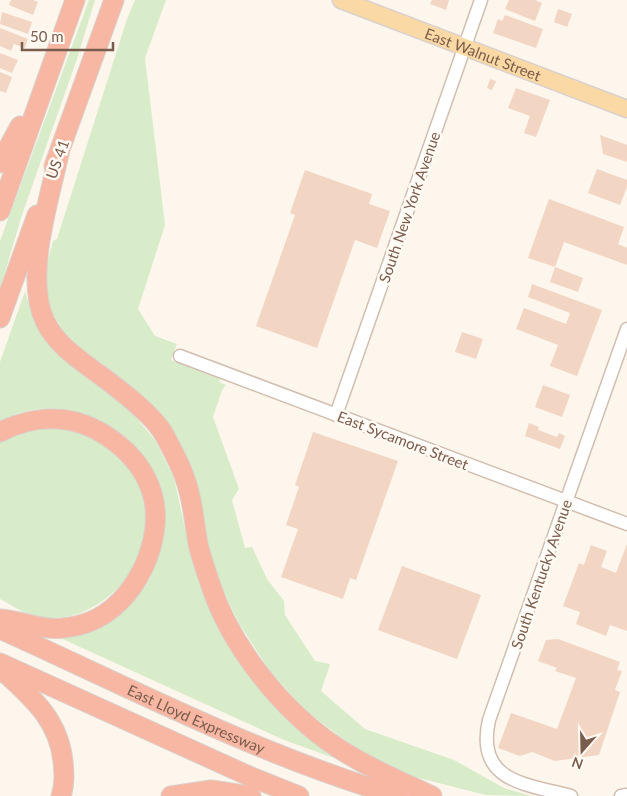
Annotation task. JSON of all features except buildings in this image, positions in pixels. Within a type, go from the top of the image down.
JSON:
[{"type":"highway","points":[[0,211],[75,0]]},
{"type":"highway","name":"US 41","points":[[0,318],[114,0]]},
{"type":"highway","points":[[0,163],[30,106],[68,20]]},
{"type":"highway","points":[[59,154],[44,223],[36,275],[38,300],[46,322],[59,342],[79,360],[136,402],[163,433],[183,474],[194,512],[199,547],[210,586],[229,629],[252,665],[307,724],[337,747],[376,770],[432,796]]},
{"type":"highway","points":[[0,432],[21,424],[55,419],[74,422],[93,429],[111,439],[137,463],[152,492],[155,509],[152,543],[147,559],[139,576],[126,595],[111,609],[90,622],[62,628],[37,626],[10,619],[0,619]]},
{"type":"highway","name":"East Lloyd Expressway","points":[[0,629],[268,751],[336,777],[398,796]]},
{"type":"highway","name":"East Lloyd Expressway","points":[[0,663],[249,776],[299,796]]},
{"type":"highway","points":[[0,668],[36,703],[51,723],[59,739],[65,775],[61,796]]},
{"type":"highway","points":[[171,796],[211,790],[251,796]]},
{"type":"main road","name":"East Walnut Street","points":[[341,0],[627,109]]},
{"type":"street","name":"South New York Avenue","points":[[336,415],[481,0]]},
{"type":"street","name":"South Kentucky Avenue","points":[[571,796],[519,782],[507,777],[495,768],[488,753],[486,732],[627,329]]},
{"type":"street","name":"East Sycamore Street","points":[[180,356],[627,524]]},
{"type":"street","points":[[621,796],[627,795]]},
{"type":"green space","points":[[89,0],[95,0],[77,59],[22,215],[0,289],[0,241]]},
{"type":"green space","points":[[135,0],[166,0],[145,58],[165,225],[138,309],[155,336],[177,344],[171,360],[220,379],[219,382],[226,385],[222,390],[213,417],[239,489],[232,500],[245,548],[252,547],[267,579],[284,601],[285,615],[315,661],[330,664],[321,691],[365,729],[454,760],[504,788],[532,796],[486,795],[407,775],[358,750],[305,710],[270,671],[240,625],[221,586],[208,548],[194,477],[171,428],[136,391],[77,346],[63,331],[52,312],[46,289],[46,268],[53,241],[57,239],[127,19]]},
{"type":"green space","points":[[25,291],[34,321],[54,351],[119,398],[155,440],[174,478],[189,547],[205,600],[223,635],[254,683],[293,726],[333,755],[334,758],[284,740],[56,636],[76,633],[81,635],[114,619],[125,610],[144,588],[156,564],[163,524],[163,510],[157,482],[146,461],[131,443],[112,428],[91,417],[68,410],[45,409],[22,412],[0,422],[0,362]]},
{"type":"green space","points":[[51,427],[67,429],[92,437],[116,455],[138,481],[144,499],[145,518],[144,533],[137,560],[123,583],[113,593],[102,602],[82,612],[68,616],[45,618],[22,612],[0,599],[0,442],[18,433]]}]
